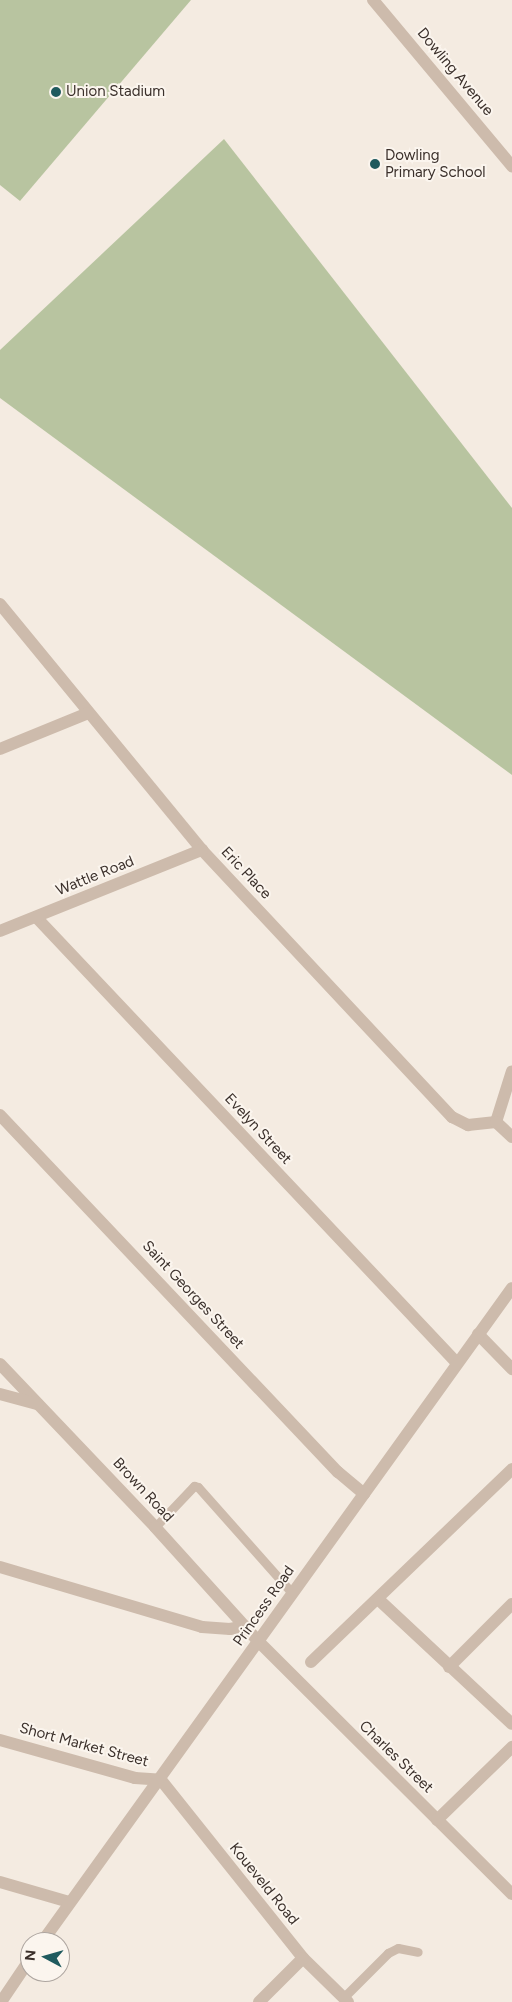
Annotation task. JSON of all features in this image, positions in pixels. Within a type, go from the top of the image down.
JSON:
[{"type":"street","name":"Dowling Avenue","points":[[373,0],[512,166]]},
{"type":"street","name":"Eric Place","points":[[0,604],[202,850],[452,1116],[468,1125],[496,1122]]},
{"type":"street","points":[[0,749],[88,713]]},
{"type":"street","name":"Wattle Road","points":[[0,931],[202,850]]},
{"type":"street","name":"Evelyn Street","points":[[36,917],[457,1363]]},
{"type":"street","points":[[512,1071],[496,1122],[512,1137]]},
{"type":"street","name":"Saint Georges Street","points":[[0,1115],[338,1472],[364,1494]]},
{"type":"street","name":"Princess Road","points":[[49,1932],[69,1902],[161,1780],[292,1593],[512,1288]]},
{"type":"street","points":[[478,1334],[512,1369]]},
{"type":"street","name":"Brown Road","points":[[0,1364],[155,1527],[259,1642]]},
{"type":"street","points":[[0,1394],[39,1405]]},
{"type":"street","points":[[311,1662],[512,1469]]},
{"type":"street","points":[[0,1567],[202,1627],[230,1629],[245,1626]]},
{"type":"street","points":[[378,1599],[512,1724]]},
{"type":"street","points":[[449,1667],[512,1604]]},
{"type":"street","name":"Charles Street","points":[[259,1642],[512,1894]]},
{"type":"street","name":"Short Market Street","points":[[0,1740],[135,1778],[161,1780]]},
{"type":"street","points":[[437,1820],[512,1746]]},
{"type":"street","name":"Koueveld Road","points":[[161,1780],[303,1958],[345,2000]]},
{"type":"street","points":[[0,1882],[69,1902]]},
{"type":"street","points":[[259,2002],[303,1958]]},
{"type":"street","points":[[1,2002],[20,1974]]},
{"type":"lane","points":[[155,1527],[194,1486],[198,1487],[292,1593]]},
{"type":"lane","points":[[345,2000],[388,1953],[398,1948],[418,1952]]},
{"type":"green space","name":"Union Stadium","points":[[0,0],[191,0],[20,201],[0,185]]},
{"type":"green space","points":[[224,139],[512,508],[512,775],[0,398],[0,350]]},
{"type":"place","name":"Union Stadium","points":[[56,92]]},
{"type":"place","name":"Dowling Primary School","points":[[375,164]]}]
